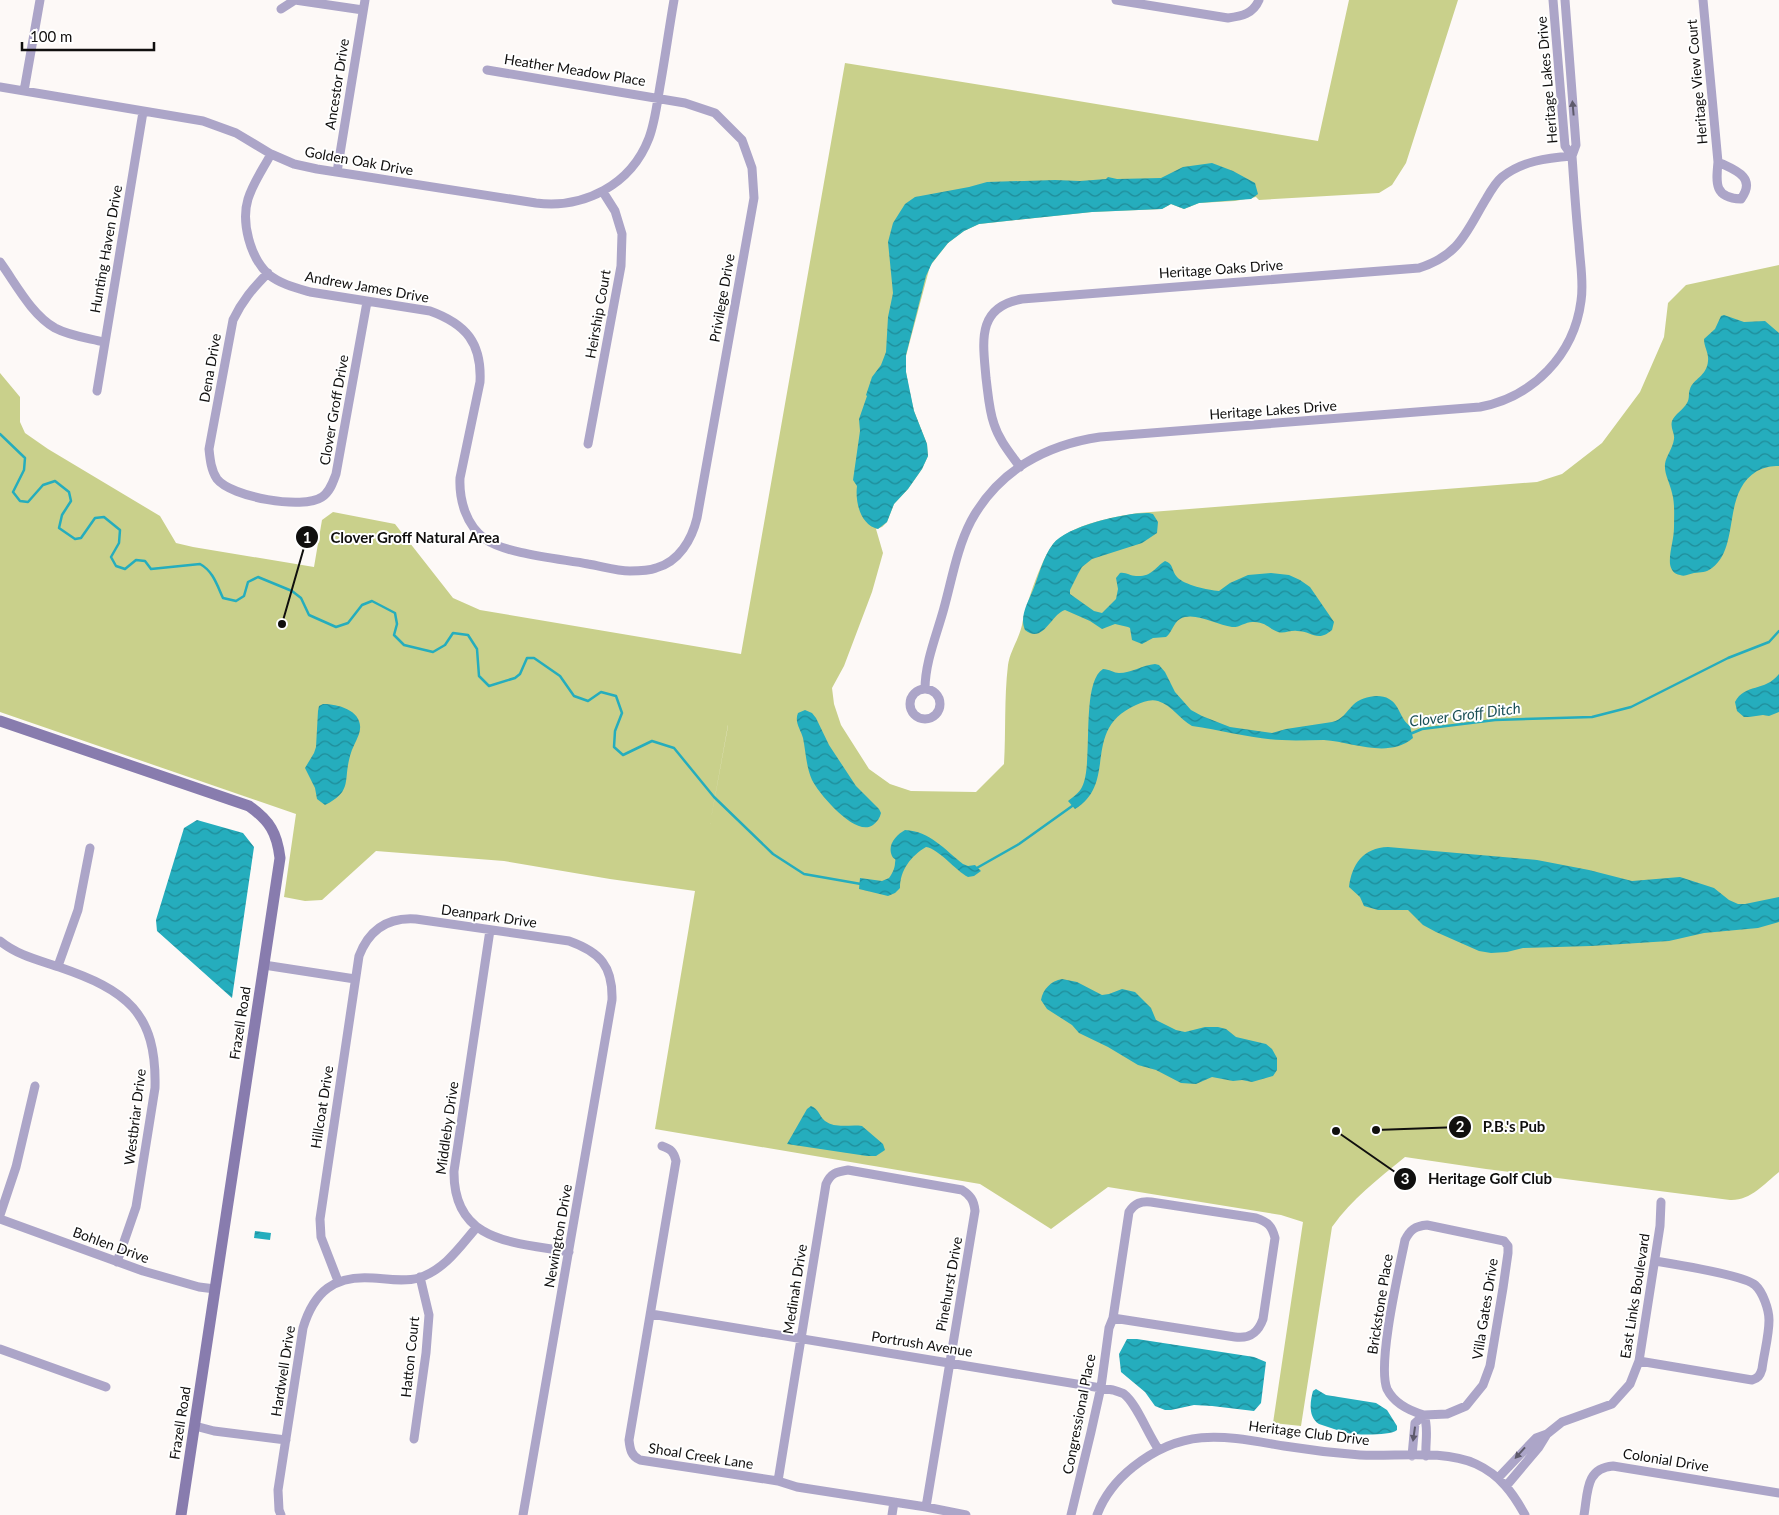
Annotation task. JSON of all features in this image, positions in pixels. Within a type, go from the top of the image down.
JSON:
[{"type":"street","points":[[24,91],[40,0]]},
{"type":"street","points":[[281,9],[295,0],[363,10]]},
{"type":"street","name":"Ancestor Drive","points":[[337,172],[365,0]]},
{"type":"street","name":"Golden Oak Drive","points":[[0,87],[203,121],[236,132],[271,154],[294,164],[560,205],[579,201],[603,192],[623,178],[638,160],[648,139],[658,98],[674,0]]},
{"type":"street","points":[[1116,0],[1228,18],[1244,16],[1256,7],[1259,0]]},
{"type":"street","name":"Heritage Lakes Drive","points":[[1553,0],[1565,146],[1572,156]]},
{"type":"street","name":"Heritage Lakes Drive","points":[[925,689],[930,661],[971,521],[990,493],[999,484],[1040,454],[1056,447],[1092,438],[1489,406],[1513,397],[1542,377],[1570,338],[1579,314],[1582,288],[1572,156],[1576,145],[1565,0]]},
{"type":"street","name":"Heritage View Court","points":[[1704,0],[1718,162]]},
{"type":"street","name":"Heather Meadow Place","points":[[487,70],[658,98]]},
{"type":"street","name":"Privilege Drive","points":[[658,98],[685,103],[714,114],[742,140],[752,168],[754,198],[697,518],[694,532],[680,554]]},
{"type":"street","name":"Hunting Haven Drive","points":[[97,391],[143,112]]},
{"type":"street","name":"Andrew James Drive","points":[[271,154],[248,200],[245,219],[249,239],[257,259],[268,273],[294,288],[310,292],[430,311],[445,316],[459,325],[470,337],[480,366],[480,382],[460,478],[460,492],[467,518],[485,539],[510,550],[628,571],[656,568],[669,563],[680,554]]},
{"type":"street","name":"Heritage Oaks Drive","points":[[1020,467],[1005,446],[994,424],[989,400],[983,334],[989,319],[1000,306],[1010,301],[1022,299],[1419,268],[1430,265],[1442,258],[1458,245],[1467,234],[1489,194],[1501,177],[1531,162],[1572,156]]},
{"type":"street","name":"Heirship Court","points":[[588,444],[621,266],[622,234],[615,211],[603,192]]},
{"type":"street","points":[[0,262],[33,309],[54,327],[67,333],[104,342]]},
{"type":"street","name":"Dena Drive","points":[[217,478],[210,464],[209,449],[233,320],[241,303],[251,289],[268,273]]},
{"type":"street","name":"Clover Groff Drive","points":[[217,478],[229,490],[246,495],[294,503],[312,502],[324,496],[332,486],[336,474],[368,302]]},
{"type":"street","name":"Frazell Road","points":[[0,721],[249,806],[263,816],[273,829],[278,843],[280,858],[181,1515]]},
{"type":"street","points":[[58,966],[78,910],[90,848]]},
{"type":"street","name":"Deanpark Drive","points":[[369,936],[384,924],[404,918],[569,942],[583,946],[596,953],[604,962]]},
{"type":"street","name":"Middleby Drive","points":[[490,930],[453,1188],[461,1210],[476,1228],[504,1240],[569,1252]]},
{"type":"street","name":"Hillcoat Drive","points":[[338,1281],[321,1237],[320,1219],[355,979],[359,956],[369,936]]},
{"type":"street","name":"Westbriar Drive","points":[[0,941],[29,957],[58,966],[114,990],[138,1014],[148,1032],[154,1049],[156,1068],[155,1088],[140,1184],[131,1224],[117,1262]]},
{"type":"street","name":"Newington Drive","points":[[523,1515],[612,1000],[610,974],[604,962]]},
{"type":"street","points":[[264,965],[355,979]]},
{"type":"street","points":[[0,1215],[16,1167],[35,1086]]},
{"type":"street","name":"Shoal Creek Lane","points":[[662,1146],[670,1148],[674,1153],[676,1161],[629,1440],[634,1458],[926,1507],[961,1515]]},
{"type":"street","name":"Medinah Drive","points":[[778,1482],[826,1184],[829,1176],[836,1172],[848,1170],[902,1180]]},
{"type":"street","name":"Pinehurst Drive","points":[[902,1180],[962,1190],[970,1195],[975,1211],[926,1507]]},
{"type":"street","name":"Congressional Place","points":[[1071,1515],[1101,1387],[1109,1328],[1129,1212],[1142,1201],[1151,1202],[1256,1218],[1266,1221],[1273,1228],[1275,1238],[1263,1318],[1260,1329],[1252,1336],[1244,1338],[1235,1337],[1112,1318]]},
{"type":"street","name":"East Links Boulevard","points":[[1498,1478],[1536,1438],[1546,1434],[1562,1422],[1612,1404],[1630,1384],[1639,1362],[1660,1226],[1661,1202]]},
{"type":"street","name":"Bohlen Drive","points":[[0,1220],[143,1272],[199,1287],[215,1289]]},
{"type":"street","name":"Brickstone Place","points":[[1424,1415],[1409,1410],[1395,1400],[1388,1391],[1384,1380],[1385,1356],[1398,1271],[1409,1231],[1417,1226],[1427,1225],[1460,1231]]},
{"type":"street","points":[[338,1281],[356,1278],[405,1280],[420,1277],[446,1263],[476,1228]]},
{"type":"street","name":"Villa Gates Drive","points":[[1424,1415],[1447,1414],[1466,1406],[1483,1385],[1490,1366],[1504,1288],[1508,1246],[1504,1241],[1497,1238],[1460,1231]]},
{"type":"street","points":[[1639,1362],[1752,1380],[1757,1378],[1762,1370],[1769,1319],[1762,1296],[1755,1285],[1745,1280],[1688,1266],[1655,1261]]},
{"type":"street","name":"Hatton Court","points":[[414,1439],[426,1354],[429,1315],[420,1277]]},
{"type":"street","name":"Hardwell Drive","points":[[281,1515],[278,1490],[303,1328],[308,1312],[320,1295],[338,1281]]},
{"type":"street","name":"Portrush Avenue","points":[[651,1314],[1101,1387],[1124,1394],[1136,1407],[1159,1450]]},
{"type":"street","points":[[0,1349],[106,1387]]},
{"type":"street","points":[[1412,1456],[1415,1422],[1424,1415],[1428,1424],[1425,1442],[1426,1456]]},
{"type":"street","points":[[195,1426],[214,1431],[286,1440]]},
{"type":"street","name":"East Links Boulevard","points":[[1507,1485],[1539,1447],[1546,1434]]},
{"type":"street","name":"Heritage Club Drive","points":[[1097,1515],[1109,1493],[1119,1480],[1142,1460],[1171,1444],[1188,1439],[1221,1436],[1306,1449],[1362,1455],[1448,1457],[1474,1463],[1507,1485],[1516,1497],[1525,1515]]},
{"type":"street","name":"Colonial Drive","points":[[1584,1515],[1590,1482],[1594,1472],[1602,1466],[1612,1466],[1779,1493]]},
{"type":"street","points":[[892,1515],[894,1502]]},
{"type":"green space","points":[[1349,0],[1458,0],[1406,163],[1392,185],[1379,193],[1259,200],[1256,197],[1235,201],[1199,203],[1184,209],[1171,204],[1162,209],[1092,212],[979,224],[964,231],[948,243],[930,266],[906,356],[909,389],[914,411],[927,444],[928,456],[922,469],[908,489],[894,504],[887,522],[882,527],[876,529],[883,553],[872,592],[844,666],[832,688],[834,704],[841,725],[869,769],[890,784],[911,791],[976,792],[1004,764],[1006,690],[1009,660],[1021,630],[1040,568],[1051,547],[1064,535],[1095,522],[1138,513],[1537,482],[1562,474],[1602,443],[1640,392],[1664,337],[1668,303],[1686,285],[1779,265],[1779,1172],[1750,1195],[1737,1200],[1730,1200],[1405,1157],[1357,1198],[1332,1227],[1301,1426],[1273,1423],[1303,1222],[1281,1215],[1108,1187],[1051,1229],[980,1184],[655,1129],[695,891],[504,861],[376,851],[322,900],[305,901],[284,897],[296,814],[0,712],[0,373],[20,397],[20,422],[25,433],[48,449],[160,516],[176,543],[314,567],[322,520],[333,512],[395,524],[453,598],[480,610],[741,654],[845,63],[1318,141]]},
{"type":"water","points":[[1212,163],[1233,171],[1255,183],[1258,194],[1251,199],[1199,203],[1184,209],[1171,204],[1162,209],[1092,212],[979,224],[964,231],[948,243],[932,263],[926,276],[906,355],[906,372],[914,411],[927,444],[928,456],[922,469],[908,489],[894,504],[887,522],[878,529],[867,523],[860,512],[857,486],[853,480],[860,431],[859,419],[872,377],[881,365],[886,352],[888,317],[893,293],[888,242],[893,223],[905,204],[915,197],[987,182],[1080,181],[1106,179],[1108,177],[1117,179],[1161,178],[1183,167]]},
{"type":"water","points":[[1724,315],[1744,322],[1765,321],[1779,333],[1779,466],[1757,471],[1746,481],[1739,492],[1726,547],[1721,558],[1708,571],[1682,576],[1673,571],[1670,564],[1674,532],[1674,505],[1665,471],[1665,464],[1674,439],[1672,421],[1687,403],[1689,391],[1707,366],[1708,358],[1704,339],[1715,329],[1721,316]]},
{"type":"water","points":[[1139,513],[1153,514],[1158,522],[1157,533],[1142,543],[1092,559],[1082,567],[1070,590],[1070,594],[1094,611],[1102,613],[1116,599],[1118,589],[1116,578],[1120,573],[1134,576],[1146,575],[1165,561],[1168,562],[1180,580],[1190,585],[1219,591],[1230,583],[1248,575],[1271,573],[1289,575],[1310,587],[1334,622],[1332,630],[1322,636],[1302,631],[1283,633],[1258,622],[1232,627],[1199,617],[1186,617],[1180,619],[1174,625],[1166,637],[1153,638],[1142,644],[1132,640],[1130,628],[1128,627],[1115,624],[1102,629],[1090,621],[1065,610],[1037,634],[1031,634],[1025,630],[1023,620],[1025,610],[1044,560],[1053,544],[1060,537],[1070,531],[1098,521]]},
{"type":"water","points":[[1155,664],[1159,665],[1165,672],[1175,692],[1191,710],[1230,727],[1272,733],[1332,722],[1341,718],[1356,702],[1380,696],[1389,699],[1396,705],[1404,720],[1410,726],[1413,738],[1393,747],[1370,748],[1324,740],[1260,738],[1192,726],[1163,703],[1155,700],[1147,701],[1136,705],[1119,716],[1109,728],[1104,742],[1095,785],[1088,798],[1075,809],[1068,801],[1081,789],[1085,776],[1089,707],[1096,677],[1103,669],[1124,673]]},
{"type":"water","points":[[1779,674],[1779,712],[1769,716],[1744,717],[1737,711],[1735,702],[1739,696],[1744,692],[1774,680]]},
{"type":"water","points":[[330,704],[350,711],[359,720],[360,726],[359,734],[350,756],[343,790],[334,800],[325,805],[317,799],[315,788],[305,768],[316,747],[318,711],[319,706]]},
{"type":"water","points":[[805,710],[812,713],[816,718],[829,745],[856,786],[879,809],[880,817],[873,825],[866,827],[848,820],[830,804],[812,780],[797,720],[798,713]]},
{"type":"water","points":[[197,820],[243,833],[254,847],[232,998],[157,931],[156,920],[184,828]]},
{"type":"water","points":[[905,830],[914,831],[930,838],[963,864],[968,866],[975,865],[981,871],[974,876],[968,877],[942,856],[926,847],[907,864],[902,875],[900,888],[895,893],[888,896],[859,889],[860,878],[882,881],[889,878],[894,869],[895,860],[891,852],[892,844],[898,835]]},
{"type":"water","points":[[1388,847],[1537,860],[1632,881],[1680,877],[1714,888],[1729,900],[1738,904],[1779,897],[1779,922],[1758,928],[1704,933],[1669,941],[1523,948],[1491,953],[1479,951],[1423,925],[1408,910],[1378,910],[1364,906],[1360,897],[1349,887],[1353,871],[1356,864],[1365,854],[1372,850]]},
{"type":"water","points":[[1062,979],[1077,982],[1102,995],[1122,989],[1135,992],[1151,1008],[1156,1020],[1176,1030],[1185,1032],[1205,1027],[1218,1027],[1226,1029],[1236,1037],[1266,1044],[1272,1049],[1277,1058],[1277,1070],[1273,1076],[1252,1082],[1212,1077],[1196,1084],[1181,1083],[1156,1070],[1138,1065],[1108,1047],[1079,1033],[1072,1025],[1047,1009],[1041,1000],[1044,992],[1051,984]]},
{"type":"water","points":[[811,1106],[816,1109],[825,1121],[834,1125],[862,1126],[883,1144],[885,1150],[876,1156],[867,1156],[787,1144],[807,1109]]},
{"type":"water","points":[[255,1231],[271,1233],[270,1240],[254,1238]]},
{"type":"water","points":[[1127,1339],[1254,1357],[1266,1362],[1261,1403],[1254,1411],[1194,1405],[1165,1410],[1155,1406],[1145,1392],[1121,1372],[1119,1354]]},
{"type":"water","points":[[1316,1389],[1326,1395],[1376,1403],[1387,1410],[1397,1426],[1397,1430],[1380,1434],[1357,1434],[1346,1433],[1319,1424],[1311,1413],[1311,1400],[1313,1391]]},
{"type":"waterway","points":[[0,434],[25,458],[24,470],[13,492],[20,501],[28,502],[43,485],[55,481],[69,492],[71,501],[62,515],[59,528],[75,539],[81,538],[95,518],[104,517],[120,530],[119,543],[111,557],[116,566],[125,569],[136,560],[145,561],[151,569],[200,564],[211,574],[223,598],[236,601],[244,596],[248,582],[258,577],[292,591],[301,598],[309,615],[336,627],[348,623],[362,605],[372,601],[395,613],[397,624],[394,635],[404,645],[433,652],[445,645],[453,633],[468,635],[477,649],[479,676],[489,686],[515,678],[520,674],[527,658],[534,658],[560,676],[574,696],[588,701],[601,692],[616,696],[622,713],[615,731],[614,747],[623,755],[652,741],[674,748],[714,797],[773,854],[804,874],[861,884]]},
{"type":"waterway","name":"Clover Groff Ditch","points":[[1410,734],[1422,729],[1495,720],[1592,717],[1631,707],[1728,658],[1769,642],[1779,631]]},
{"type":"waterway","name":"Clover Groff Ditch","points":[[975,869],[1019,844],[1075,804]]},
{"type":"place","name":"Clover Groff Natural Area","points":[[282,624]]},
{"type":"place","name":"P.B.'s Pub","points":[[1376,1130]]},
{"type":"place","name":"Heritage Golf Club","points":[[1336,1131]]}]
